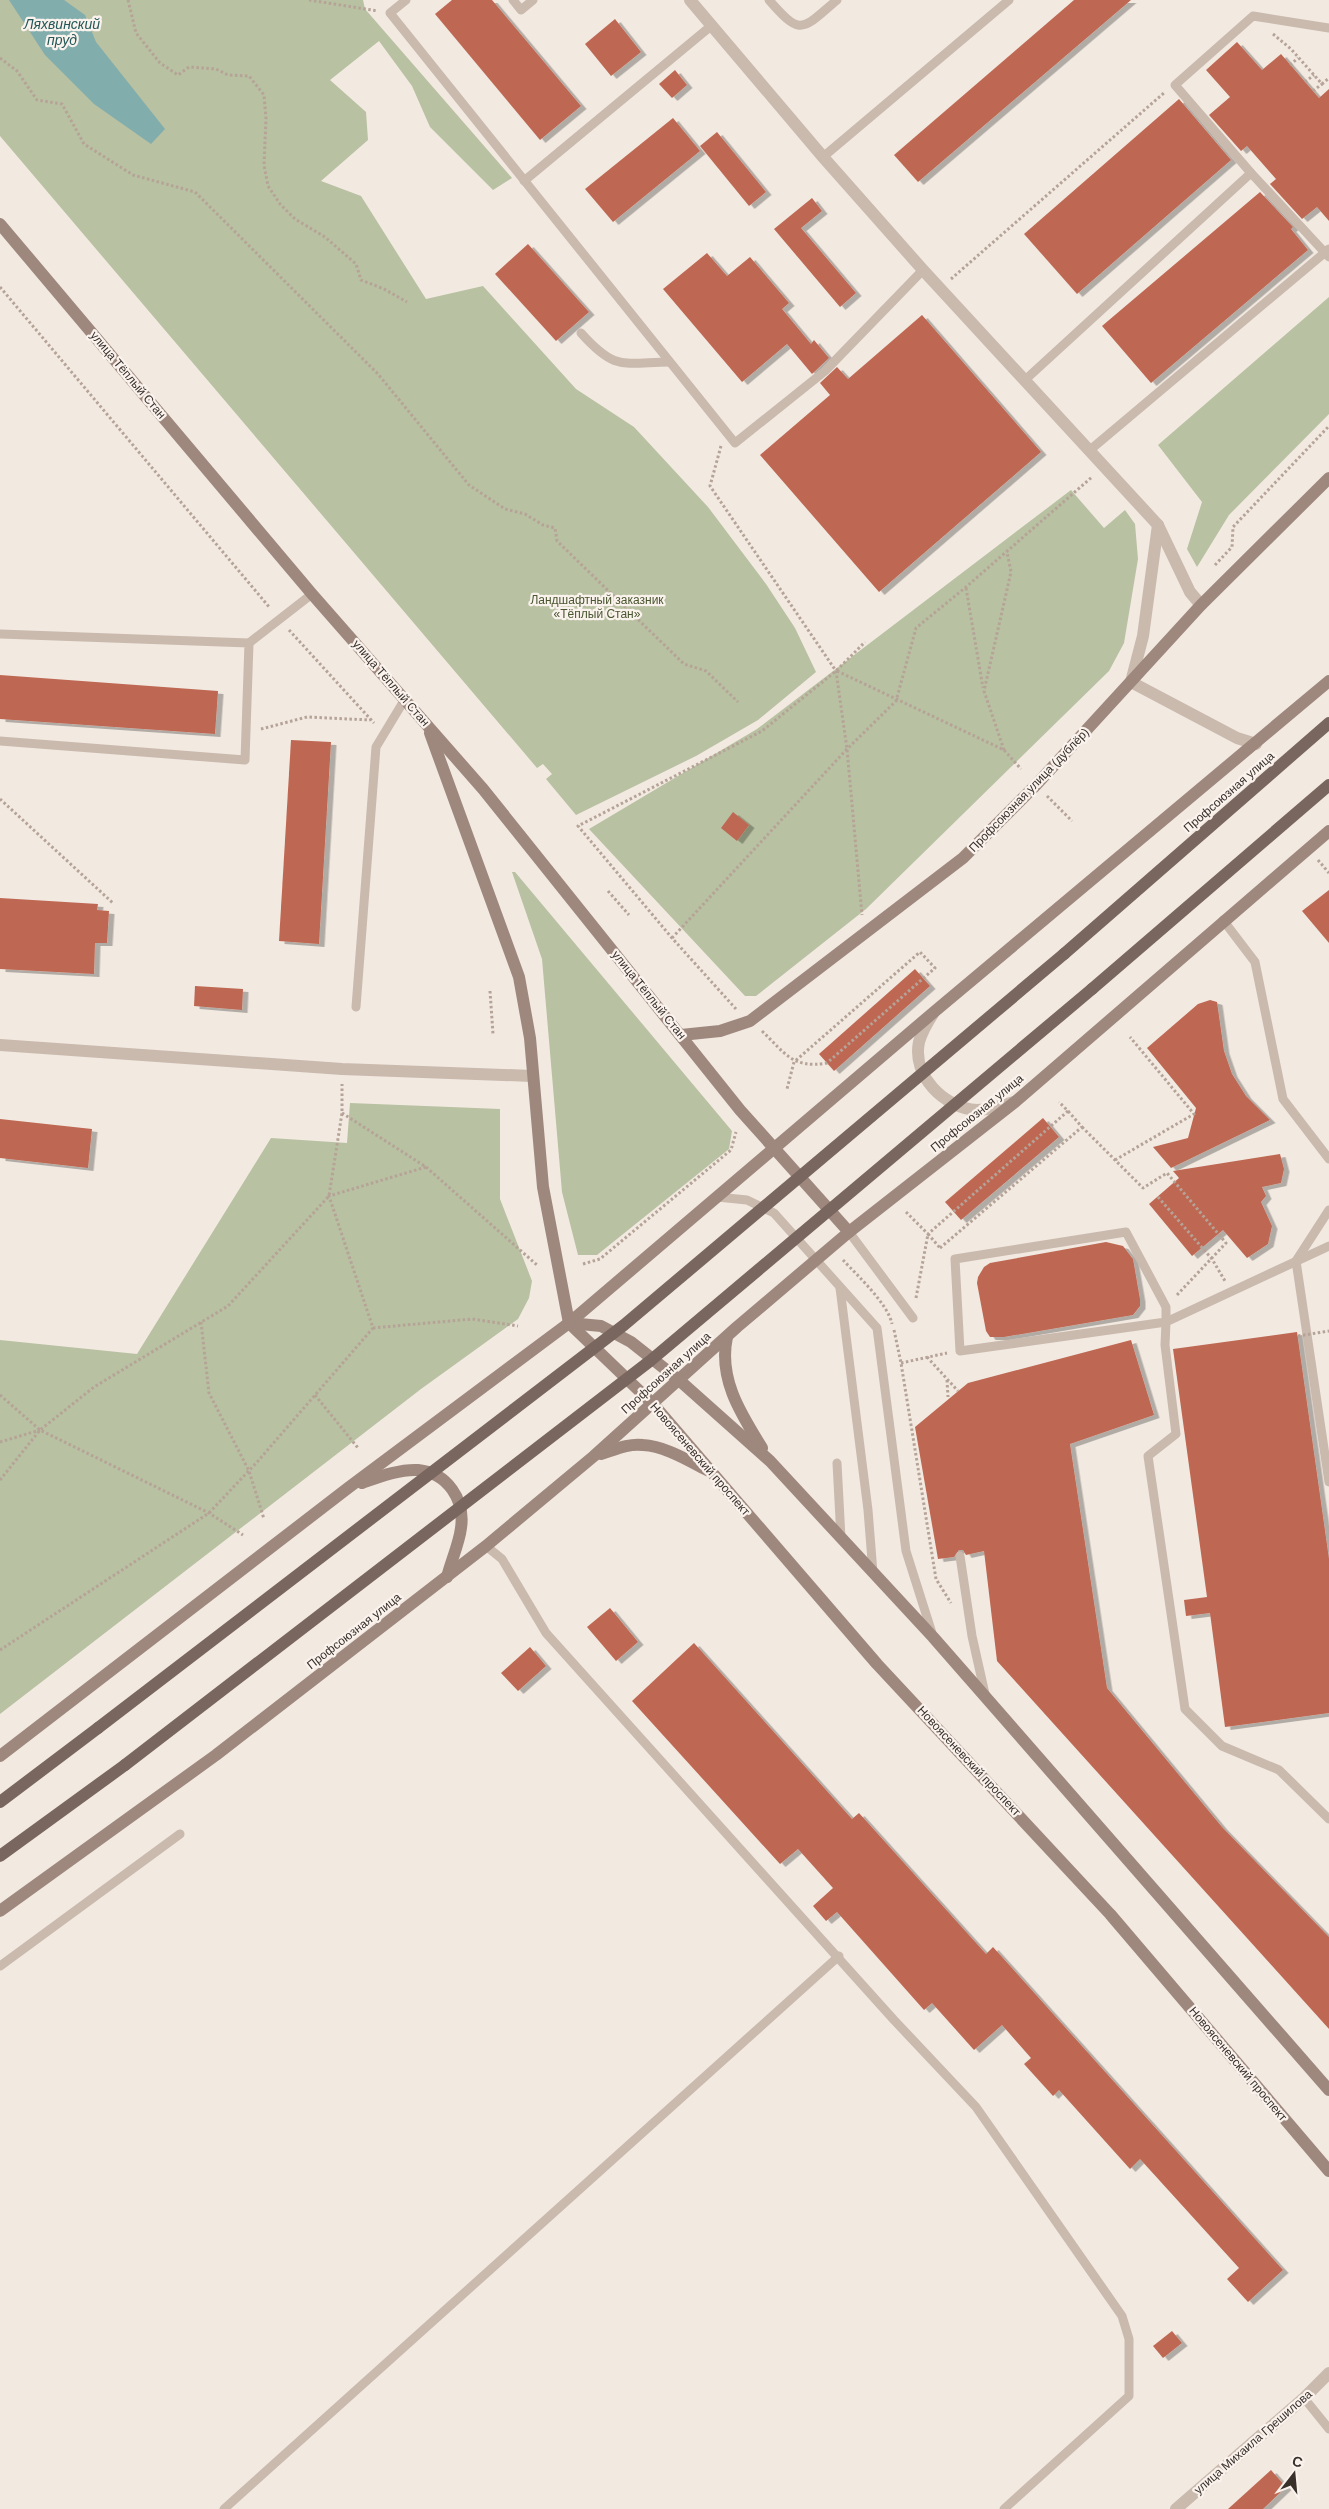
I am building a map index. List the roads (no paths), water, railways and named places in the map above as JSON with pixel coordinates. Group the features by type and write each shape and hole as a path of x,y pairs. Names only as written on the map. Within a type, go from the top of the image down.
{"main road":[{"name":"улица Тёплый Стан","path":"0,224 312,594 484,789 740,1110 849,1232"},
{"name":"Профсоюзная улица (дублёр)","path":"681,1035 720,1032 750,1021 955,864 1036,785 1201,605 1329,478"},
{"name":"Профсоюзная улица","path":"0,1756 348,1488 569,1323 934,1012 1256,744 1329,680"},
{"name":"Профсоюзная улица","path":"0,1802 624,1325 1064,954 1329,723"},
{"path":"428,726 519,977 530,1038 543,1188 569,1323 600,1326 631,1342 679,1380 770,1461 933,1637 1329,2090"},
{"name":"Профсоюзная улица","path":"0,1856 125,1765 650,1361 1092,989 1329,785"},
{"name":"Профсоюзная улица","path":"0,1911 216,1755 486,1546 594,1456 816,1260 1015,1102 1329,830"},
{"name":"Новоясеневский проспект","path":"569,1323 652,1404 877,1664 1110,1914 1328,2170"},
{"path":"727,1337 724,1356 732,1395 770,1461"},
{"path":"594,1456 628,1445 642,1444 672,1453 713,1473"},
{"path":"348,1488 388,1474 419,1470 442,1478 459,1499 461,1528 447,1576"}],"street":[{"path":"690,0 823,157 923,270 1158,525 1190,592 1201,605"},
{"path":"1158,525 1143,636 1131,682 1237,738 1256,744"},
{"path":"934,1012 924,1028 919,1043 919,1063 927,1081 942,1096 960,1107 977,1110 1015,1102"},
{"path":"0,1045 342,1069 532,1076"},
{"name":"улица Михаила Грешилова","path":"1176,2509 1304,2398 1329,2373"}],"lane":[{"path":"406,0 390,13 735,443 825,371 923,270"},
{"path":"513,0 521,10 533,0"},
{"path":"769,0 787,20 800,26 806,26 837,0"},
{"path":"823,157 1009,0"},
{"path":"1090,450 1328,253 1251,173 1174,85 1254,16 1329,28"},
{"path":"524,181 712,26"},
{"path":"1025,380 1251,173"},
{"path":"581,333 598,352 617,362 670,362"},
{"path":"0,634 248,643 312,594"},
{"path":"0,741 245,760 248,643"},
{"path":"356,1006 376,747 405,699"},
{"path":"1223,920 1255,962 1284,1099 1329,1159"},
{"path":"717,1197 747,1200 774,1213 877,1328 906,1551 933,1637"},
{"path":"1329,1210 1296,1261 1329,1482"},
{"path":"849,1232 912,1318"},
{"path":"1329,1246 1166,1322 960,1351 955,1259 1126,1232 1166,1307 1166,1322 1165,1345 1176,1434 1148,1456 1185,1709 1222,1746 1279,1770 1329,1819"},
{"path":"840,1288 868,1510 873,1573"},
{"path":"837,1463 841,1538"},
{"path":"486,1546 502,1559 546,1633 976,2107 1122,2316 1129,2339 1129,2396 1004,2509"},
{"path":"960,1556 972,1636 986,1697"},
{"path":"0,1966 180,1834"},
{"path":"224,2509 839,1956"},
{"path":"1304,2398 1329,2429"}],"water":[{"name":"Ляхвинский пруд","path":"9,0 64,0 85,15 96,42 165,129 151,144 94,104 45,55"}],"park label":[{"name":"Ландшафтный заказник «Тёплый Стан»","path":"597,607"}]}
